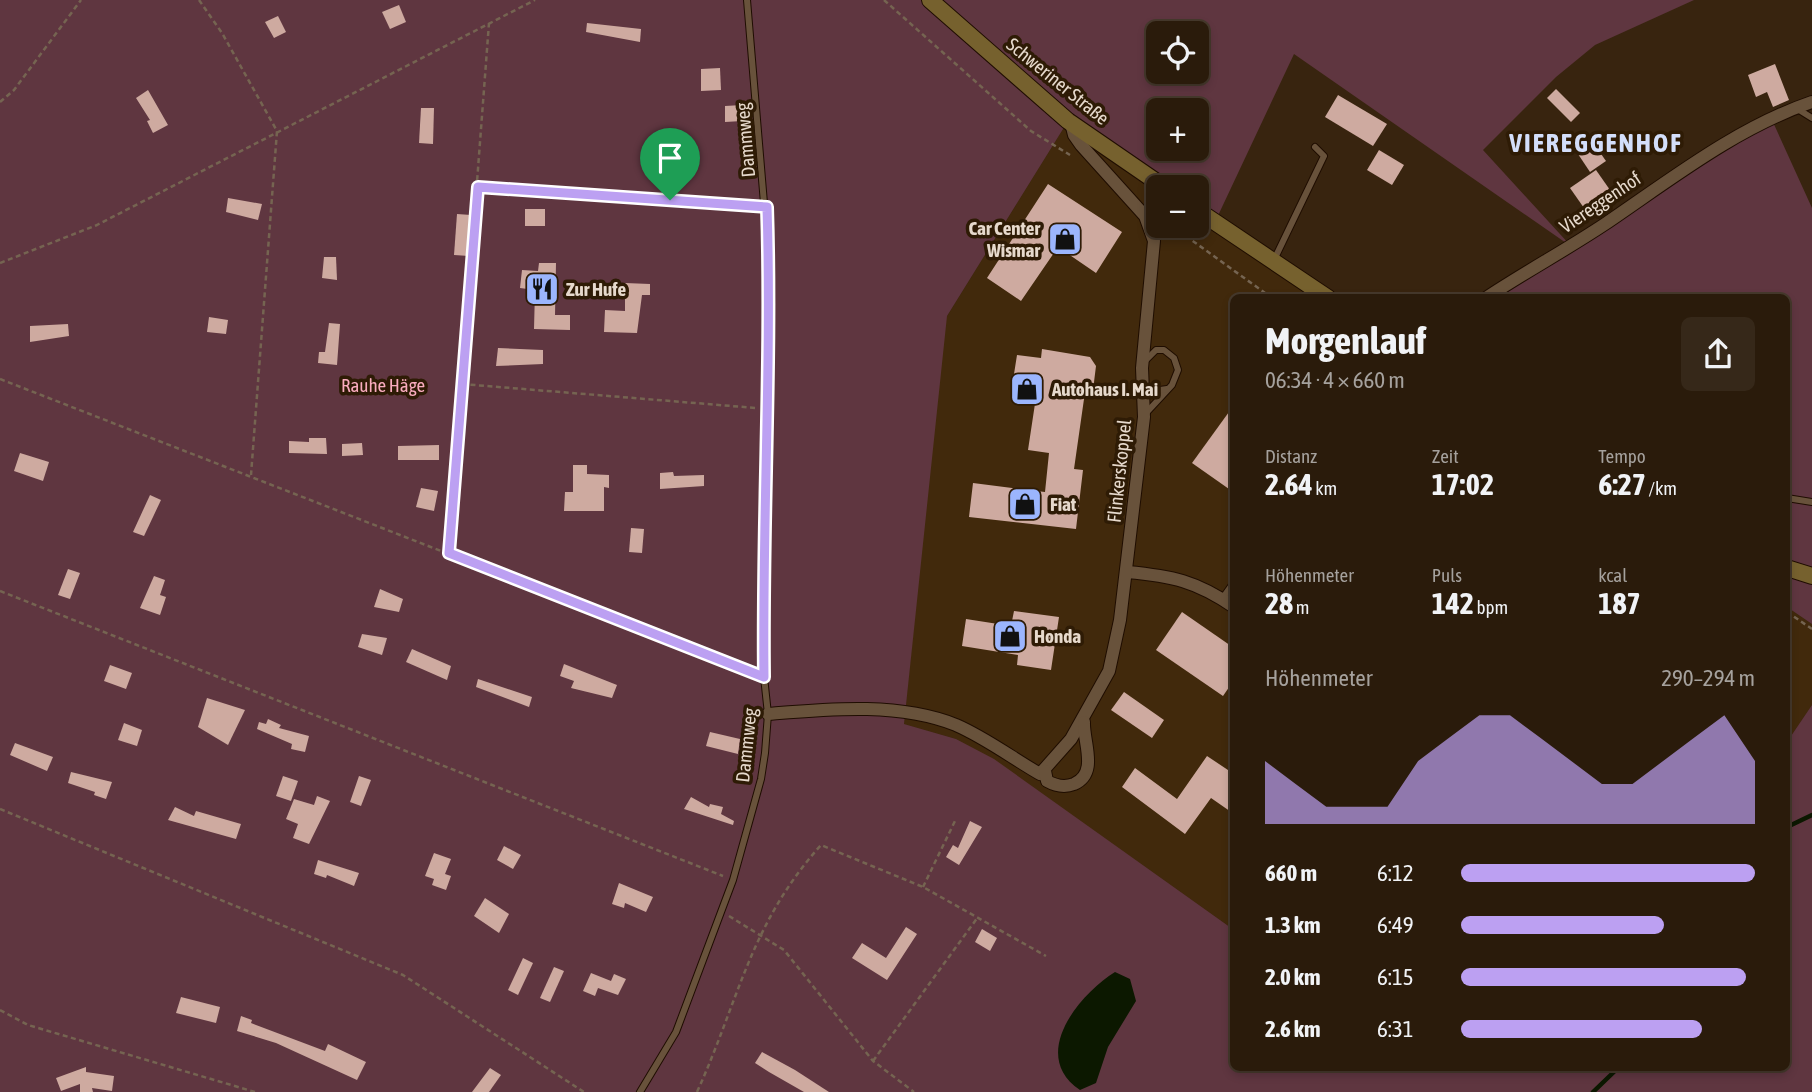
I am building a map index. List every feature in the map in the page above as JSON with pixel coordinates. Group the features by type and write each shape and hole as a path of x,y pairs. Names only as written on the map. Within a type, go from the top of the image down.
{"main road":[{"name":"Schweriner Straße","path":"930,0 1071,123 1147,175"},
{"path":"1209,218 1322,294"},
{"path":"1790,569 1812,576"}],"street":[{"name":"Viereggenhof","path":"1492,294 1603,225 1678,172 1812,102"},
{"name":"Flinkerskoppel","path":"1045,771 1084,719 1109,671 1127,572 1144,417 1142,375 1154,241 1145,216 1081,145 1074,135 1071,123"},
{"path":"1127,572 1171,576 1191,582 1230,604"},
{"path":"768,714 839,709 919,715 957,726 1040,774 1045,771 1047,781 1058,786 1082,779 1089,764 1083,739 1084,719"}],"lane":[{"name":"Dammweg","path":"640,1092 676,1032 733,880 761,779 768,714 764,677 762,541 769,291 767,207 747,0"},
{"path":"1796,108 1812,118"},
{"path":"1273,261 1324,156 1315,147"},
{"path":"1144,417 1172,385 1178,366 1168,351 1156,350 1142,375 1153,391 1160,392 1172,385"},
{"path":"1790,498 1812,502"},
{"path":"1222,599 1230,588"}],"path":[{"path":"0,102 14,90 81,0"},
{"path":"199,0 222,33 277,131 251,475"},
{"path":"0,263 97,225 536,0"},
{"path":"884,0 1031,131 1076,159"},
{"path":"449,553 489,23"},
{"path":"478,187 767,207"},
{"path":"1189,238 1266,294"},
{"path":"0,379 764,677"},
{"path":"462,384 766,408"},
{"path":"0,591 733,880"},
{"path":"1790,614 1812,629"},
{"path":"0,809 403,975 584,1092"},
{"path":"923,887 955,821"},
{"path":"706,1092 698,1090 760,933 794,875 821,845 923,887 1046,956"},
{"path":"720,911 784,950 873,1061 914,1092"},
{"path":"873,1061 978,917"},
{"path":"0,1010 28,1025 255,1092"}],"shaded area":[{"path":"1068,121 1146,178 1146,238 1209,238 1209,218 1325,294 1230,294 1230,927 994,760 956,739 904,724 944,321"},
{"path":"1790,609 1812,624 1812,705 1790,738"},
{"path":"1115,972 1130,979 1136,1001 1108,1047 1096,1083 1080,1090 1065,1076 1059,1060 1059,1044 1064,1027 1087,995"}],"green space":[{"name":"Rauhe Häge","path":"0,0 1694,0 1595,45 1556,77 1483,150 1570,245 1772,120 1812,208 1812,624 1790,609 1790,294 1491,294 1569,245 1294,54 1215,222 1209,218 1209,175 1147,175 1068,121 947,316 904,724 956,739 994,759 1230,927 1230,1071 1790,1071 1790,738 1812,705 1812,1092 0,1092"}],"building":[{"path":"399,5 406,22 390,29 382,12"},
{"path":"278,16 286,32 274,38 265,22"},
{"path":"587,23 641,29 640,42 586,32"},
{"path":"1775,64 1789,100 1773,107 1767,92 1756,97 1748,75"},
{"path":"720,68 721,90 701,91 701,69"},
{"path":"1556,89 1580,113 1571,122 1547,98"},
{"path":"148,90 168,125 153,133 147,121 150,120 136,98"},
{"path":"1338,95 1387,124 1373,146 1325,117"},
{"path":"742,105 742,121 725,122 725,106"},
{"path":"421,108 434,108 433,144 419,143"},
{"path":"1587,134 1606,161 1590,172 1574,148 1574,144"},
{"path":"1379,150 1404,165 1392,185 1367,170"},
{"path":"1596,170 1610,190 1584,208 1570,188"},
{"name":"Car Center Wismar","path":"1048,184 1122,232 1096,273 1058,247 1021,301 987,278"},
{"path":"228,198 262,204 258,220 226,212"},
{"path":"525,209 545,209 545,226 525,226"},
{"path":"457,214 471,215 469,256 454,255"},
{"path":"324,257 336,257 337,280 322,278"},
{"path":"539,263 556,263 555,315 570,315 570,330 534,329 535,290 520,288 522,270 538,271"},
{"path":"625,283 650,284 650,295 642,295 637,333 604,332 605,310 625,311"},
{"path":"209,317 228,320 226,334 207,332"},
{"path":"329,323 340,324 337,365 318,363 319,352 325,352"},
{"path":"68,324 69,336 30,342 30,326"},
{"path":"498,348 543,350 543,364 496,366"},
{"path":"1042,349 1090,357 1096,366 1093,390 1084,399 1074,469 1083,470 1076,529 969,517 973,483 1045,492 1049,453 1028,450 1036,397 1011,393 1017,355 1041,358"},
{"path":"1230,411 1229,489 1192,463"},
{"path":"309,438 326,438 327,454 289,453 289,441 309,442"},
{"path":"362,443 363,455 342,456 342,444"},
{"path":"439,445 439,460 398,460 398,446"},
{"path":"20,453 49,462 43,481 14,471"},
{"path":"573,465 587,465 587,474 609,475 609,488 604,487 604,511 564,511 565,492 573,492"},
{"path":"673,472 674,476 704,475 704,486 660,489 660,473"},
{"path":"421,488 438,491 434,511 416,507"},
{"path":"150,495 161,500 144,536 133,532"},
{"path":"631,528 644,529 642,553 629,552"},
{"path":"68,569 80,573 70,599 58,595"},
{"path":"154,576 165,580 160,595 166,597 160,615 140,608"},
{"path":"380,589 403,599 399,612 374,607"},
{"name":"Honda","path":"1014,611 1059,617 1051,670 1017,665 1018,655 962,646 966,619 1011,626"},
{"path":"1182,612 1230,645 1230,686 1223,696 1156,650"},
{"path":"362,634 387,638 382,655 358,647"},
{"path":"412,649 451,666 447,680 406,662"},
{"path":"564,664 617,685 612,698 571,688 574,681 560,676"},
{"path":"110,665 132,673 126,689 104,681"},
{"path":"478,679 532,697 529,707 476,687"},
{"path":"1124,692 1164,720 1152,738 1111,710"},
{"path":"207,698 245,710 228,745 198,727"},
{"path":"268,719 281,725 279,728 309,736 305,752 291,749 292,744 257,729 259,722 266,724"},
{"path":"124,723 142,730 137,746 118,740"},
{"path":"710,732 740,739 738,754 706,746"},
{"path":"15,743 53,757 47,771 10,755"},
{"path":"1207,756 1230,771 1230,811 1211,798 1185,834 1122,787 1135,768 1177,799"},
{"path":"71,772 112,782 106,799 94,795 95,792 68,783"},
{"path":"283,776 298,781 291,801 276,796"},
{"path":"359,776 371,780 361,806 350,802"},
{"path":"317,796 330,801 309,844 293,838 298,824 286,819 294,799 314,805"},
{"path":"691,797 709,807 710,804 723,807 721,814 734,821 733,825 684,809"},
{"path":"175,807 194,816 196,811 241,824 236,839 168,820"},
{"path":"970,821 982,827 959,865 946,857 953,845 958,848"},
{"path":"504,846 521,855 513,869 497,860"},
{"path":"434,853 451,859 445,874 451,876 446,890 432,885 434,879 425,876"},
{"path":"318,860 359,873 354,886 327,875 326,878 314,874"},
{"path":"619,883 653,897 646,912 625,903 624,908 612,904"},
{"path":"485,898 509,914 499,933 474,916"},
{"path":"906,927 917,934 887,980 852,958 862,943 886,958"},
{"path":"982,929 997,938 990,951 975,942"},
{"path":"523,958 533,963 518,995 508,990"},
{"path":"554,967 564,971 550,1002 540,998"},
{"path":"591,973 611,981 614,974 626,979 618,995 598,988 595,996 583,991"},
{"path":"181,997 220,1007 216,1023 176,1013"},
{"path":"241,1016 252,1020 251,1023 325,1051 328,1044 366,1062 357,1080 276,1043 237,1031"},
{"path":"762,1052 829,1092 804,1092 769,1072 755,1063"},
{"path":"86,1067 86,1072 114,1076 112,1091 92,1088 93,1092 80,1092 80,1084 61,1091 56,1078"},
{"path":"490,1068 501,1075 489,1092 472,1092"}],"waterway":[{"path":"1790,826 1812,815"},
{"path":"1593,1092 1615,1071"}],"place":[{"name":"Car Center Wismar","path":"1065,239"},
{"name":"Zur Hufe","path":"542,289"},
{"name":"Autohaus I. Mai","path":"1027,389"},
{"name":"Fiat","path":"1025,504"},
{"name":"Honda","path":"1010,636"}],"district":[{"name":"VIEREGGENHOF","path":"1596,143"}],"route":[{"path":"478,187 670,200 767,207 769,291 762,541 764,677 449,553 478,187"}]}
